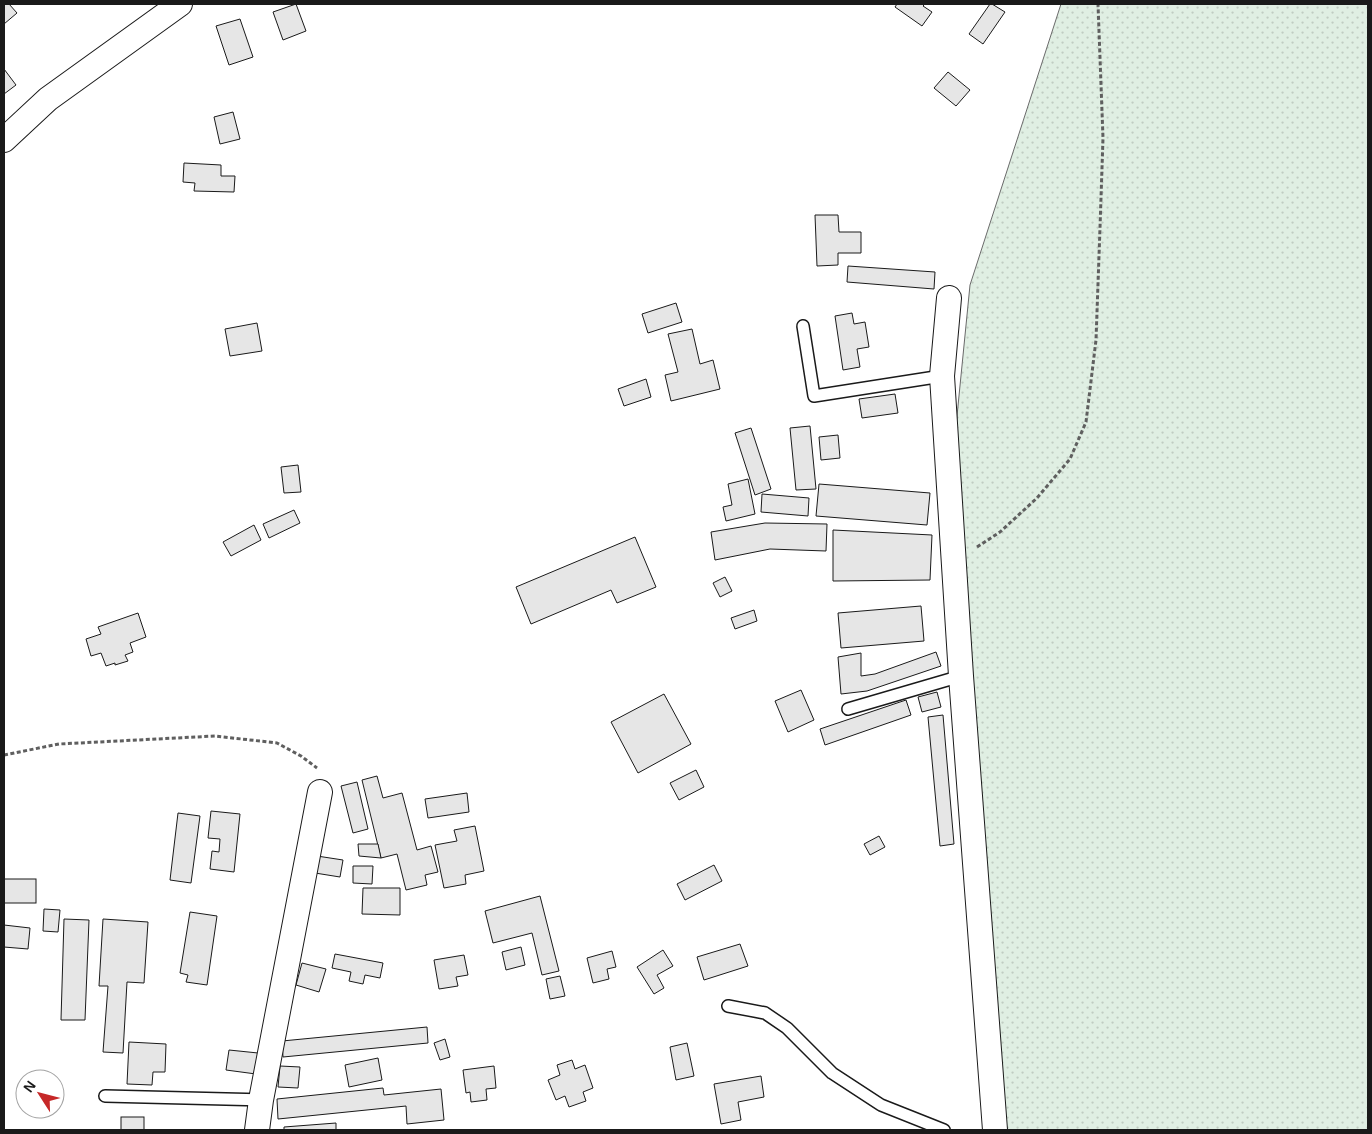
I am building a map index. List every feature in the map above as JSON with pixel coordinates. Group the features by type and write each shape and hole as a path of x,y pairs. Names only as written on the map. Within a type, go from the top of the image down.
{"street":[{"path":"4,140 48,99 180,4"},
{"path":"950,298 942,376 961,676 995,1130"},
{"path":"257,1130 261,1100 320,792"}],"lane":[{"path":"804,326 814,396 942,376"},
{"path":"848,709 961,676"},
{"path":"728,1006 765,1013 787,1028 832,1073 881,1105 944,1130"},
{"path":"105,1096 261,1100"}],"path":[{"path":"954,563 1000,532 1036,498 1070,459 1086,422 1096,340 1101,210 1103,138 1098,4"},
{"path":"4,755 59,744 216,736 277,743 301,756 317,768 320,792"}],"green space":[{"path":"1061,4 1368,4 1368,1130 998,1130 956,426 970,285"}],"building":[{"path":"4,4 9,4 17,13 4,24"},
{"path":"296,4 306,31 283,40 273,12"},
{"path":"897,4 925,4 923,6 932,12 922,26 895,7"},
{"path":"990,4 1005,12 983,44 969,34"},
{"path":"240,19 253,57 229,65 216,26"},
{"path":"4,69 16,85 4,94"},
{"path":"948,72 970,90 956,106 934,88"},
{"path":"233,112 240,139 220,144 214,117"},
{"path":"184,163 221,165 221,176 235,176 234,192 194,191 195,183 183,182"},
{"path":"815,215 838,215 839,232 861,232 861,253 838,253 838,265 817,266"},
{"path":"848,266 935,272 934,289 847,282"},
{"path":"676,303 682,322 648,333 642,314"},
{"path":"852,313 854,324 865,322 869,347 857,349 860,367 843,370 835,316"},
{"path":"257,323 262,351 230,356 225,329"},
{"path":"692,329 700,364 713,360 720,389 671,401 665,375 678,372 668,334"},
{"path":"646,379 651,397 624,406 618,389"},
{"path":"895,394 898,413 862,418 859,399"},
{"path":"810,426 816,489 796,490 790,428"},
{"path":"751,428 771,489 755,495 735,433"},
{"path":"838,435 840,458 821,460 819,437"},
{"path":"298,465 301,492 284,493 281,467"},
{"path":"748,479 755,514 726,521 723,507 732,505 728,484"},
{"path":"819,484 930,493 927,525 816,516"},
{"path":"762,494 809,498 808,516 761,512"},
{"path":"294,510 300,523 269,538 263,524"},
{"path":"765,523 827,524 826,551 770,549 715,560 711,532"},
{"path":"254,525 261,540 231,556 223,542"},
{"path":"833,530 932,535 930,580 833,581"},
{"path":"635,537 656,587 617,603 611,590 531,624 516,587"},
{"path":"725,577 732,591 720,597 713,583"},
{"path":"921,606 924,641 841,648 838,613"},
{"path":"754,610 757,621 735,629 731,618"},
{"path":"138,613 146,637 130,643 133,652 125,655 128,661 106,666 101,653 91,656 86,639 101,634 98,627"},
{"path":"936,652 941,666 867,691 841,694 838,657 861,653 861,676 875,674"},
{"path":"801,690 814,720 788,732 775,701"},
{"path":"937,692 941,707 922,712 918,697"},
{"path":"664,694 691,744 638,773 611,722"},
{"path":"906,700 911,715 825,745 820,729"},
{"path":"943,715 954,844 940,846 928,717"},
{"path":"696,770 704,787 679,800 670,783"},
{"path":"377,776 383,798 402,793 417,850 431,846 438,872 425,875 427,885 406,890 397,854 381,858 362,780"},
{"path":"357,782 368,829 353,833 341,786"},
{"path":"467,793 469,812 428,818 425,799"},
{"path":"211,811 240,814 234,872 210,869 212,851 219,852 220,839 208,838"},
{"path":"178,813 200,816 191,883 170,880"},
{"path":"475,826 484,871 465,875 466,884 444,888 435,845 457,841 454,830"},
{"path":"879,836 885,847 870,855 864,844"},
{"path":"358,844 378,844 381,858 359,856"},
{"path":"317,856 343,860 340,877 315,873"},
{"path":"714,865 722,881 685,900 677,884"},
{"path":"353,866 373,866 372,884 353,883"},
{"path":"4,879 36,879 36,903 4,903"},
{"path":"363,888 400,888 400,915 362,914"},
{"path":"540,896 559,971 542,975 532,933 493,943 485,911"},
{"path":"44,909 60,910 58,932 43,931"},
{"path":"190,912 217,916 207,985 186,982 188,975 180,973"},
{"path":"64,919 89,920 85,1020 61,1020"},
{"path":"103,919 148,922 144,983 127,982 123,1053 103,1052 108,986 99,986"},
{"path":"4,925 30,928 28,949 4,947"},
{"path":"740,944 748,966 704,980 697,957"},
{"path":"521,947 525,965 506,970 502,952"},
{"path":"663,950 673,966 657,975 664,988 654,994 637,967"},
{"path":"612,951 616,967 607,969 609,979 593,983 587,958"},
{"path":"335,954 383,963 380,978 365,975 363,984 349,981 351,972 332,968"},
{"path":"464,955 468,975 456,977 458,986 439,989 434,960"},
{"path":"302,963 326,969 319,992 296,985"},
{"path":"560,976 565,996 550,999 546,979"},
{"path":"427,1027 428,1043 283,1057 282,1041"},
{"path":"445,1039 450,1057 440,1060 434,1043"},
{"path":"129,1042 166,1044 165,1072 153,1072 152,1085 127,1084"},
{"path":"687,1043 694,1076 676,1080 670,1047"},
{"path":"229,1050 258,1053 256,1074 226,1070"},
{"path":"378,1058 382,1080 349,1087 345,1065"},
{"path":"572,1060 575,1069 585,1065 593,1088 583,1092 586,1101 569,1107 565,1096 556,1100 548,1080 560,1075 557,1065"},
{"path":"280,1066 300,1067 298,1088 278,1087"},
{"path":"494,1066 496,1088 486,1089 487,1100 471,1102 470,1092 466,1093 463,1070"},
{"path":"761,1076 764,1097 738,1102 741,1120 721,1124 714,1084"},
{"path":"383,1088 384,1095 441,1089 444,1120 407,1124 406,1106 278,1119 277,1099"},
{"path":"121,1117 144,1117 144,1130 121,1130"},
{"path":"336,1123 336,1130 284,1130 284,1127"}]}
